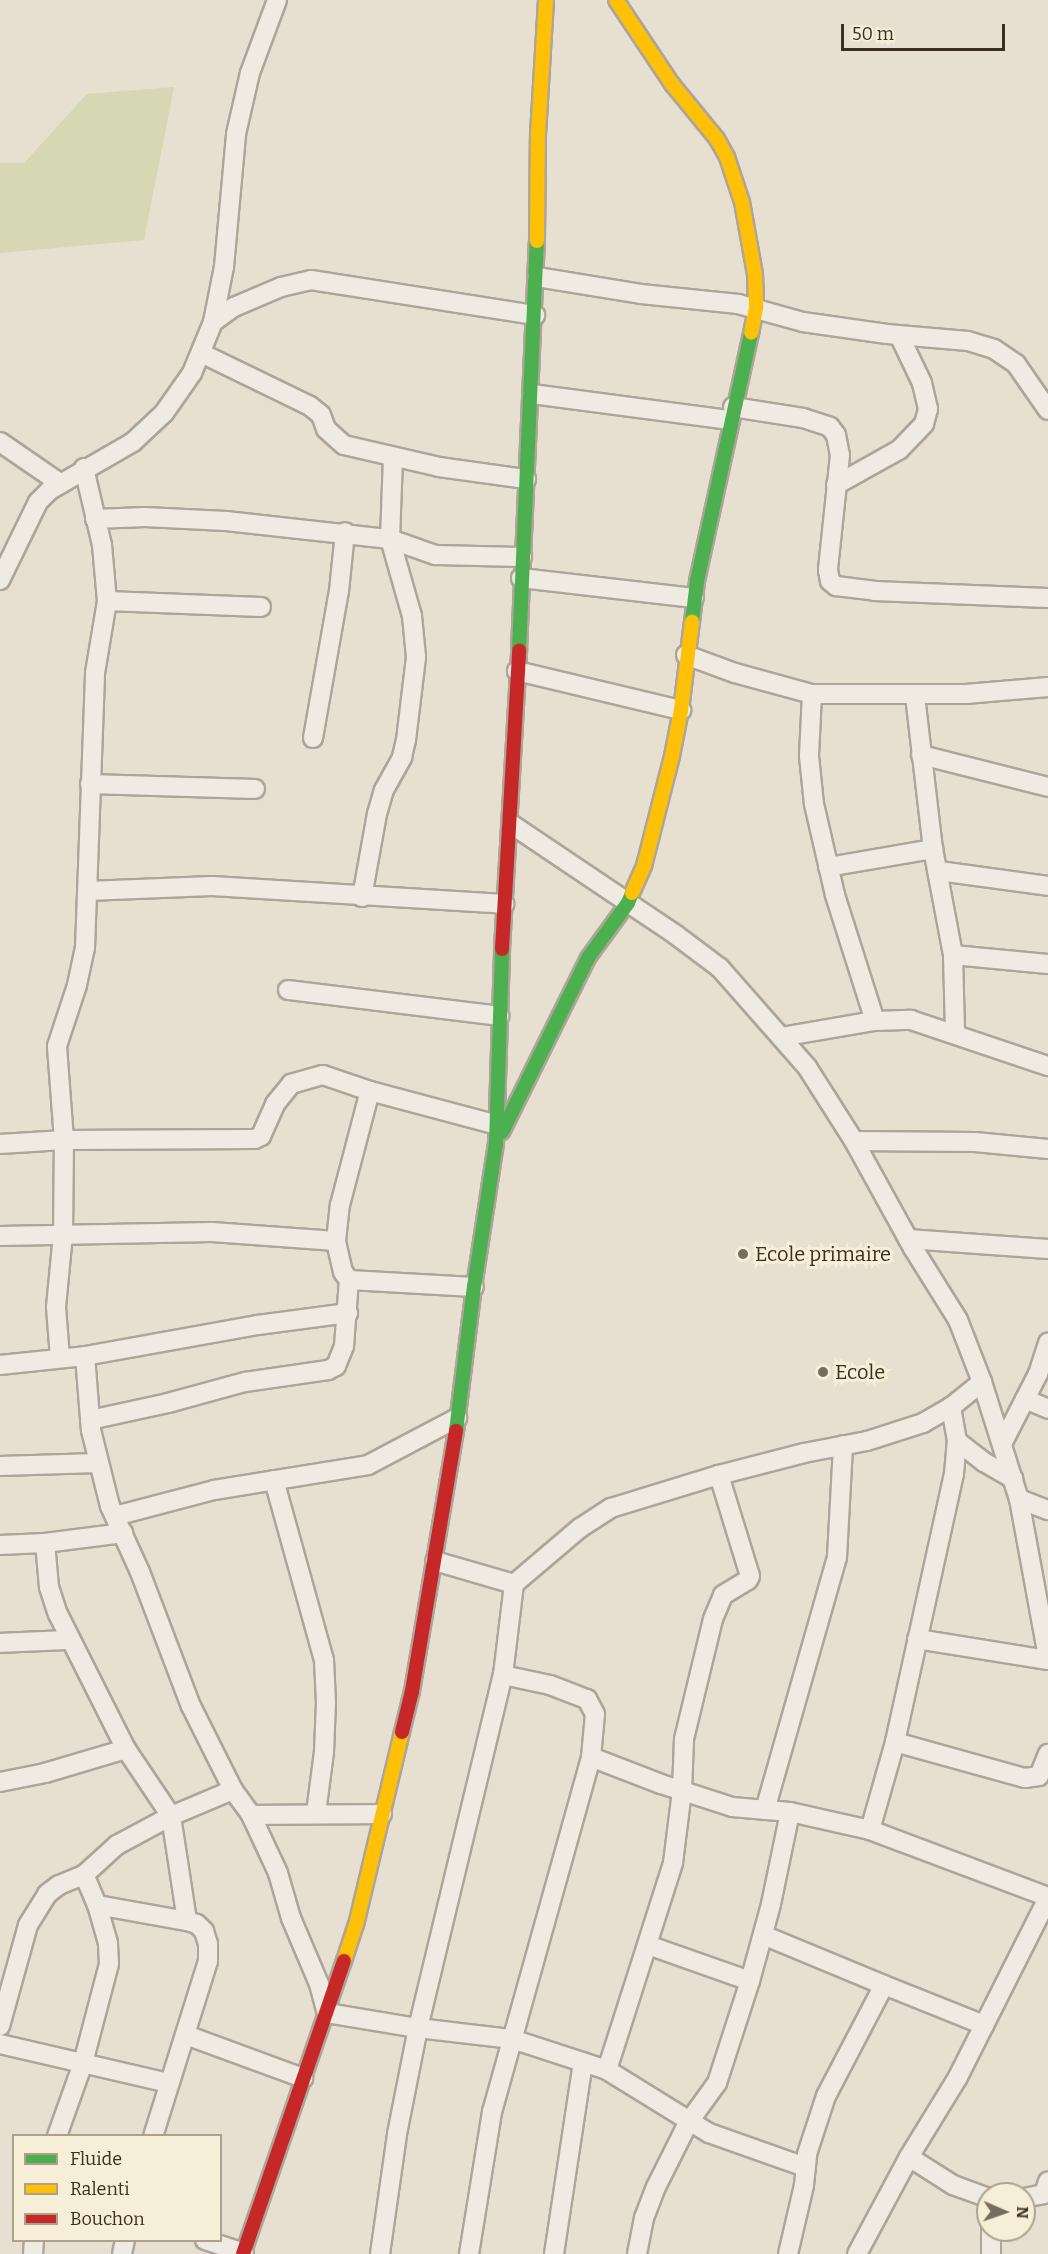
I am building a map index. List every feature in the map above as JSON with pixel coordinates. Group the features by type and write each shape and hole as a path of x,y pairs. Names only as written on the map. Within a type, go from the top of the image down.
{"street":[{"path":"0,580 38,502 50,490 84,468 133,442 164,413 192,373 213,322 224,267 236,134 250,73 277,0"},
{"path":"209,2242 243,2254 356,1925 412,1691 452,1466 474,1287 498,1125 499,1016 504,904 511,824 522,557 532,394 537,277 538,135 546,0"},
{"path":"496,1144 588,958 628,903 644,866 660,810 681,710 694,598 731,414 756,308 755,274 750,238 742,202 727,157 717,139 672,84 616,0"},
{"path":"537,277 641,294 756,308 803,322 900,335 968,340 994,349 1016,364 1048,410"},
{"path":"213,322 234,307 281,287 311,280 535,315"},
{"path":"836,485 899,450 924,424 928,409 922,383 900,335"},
{"path":"201,353 310,406 321,415 326,429 344,445 393,458 526,479"},
{"path":"532,394 731,414 802,418 830,427 836,435 840,455 828,570 830,581 836,586 874,591 1048,598"},
{"path":"0,442 61,484"},
{"path":"362,897 377,814 384,790 404,748 416,657 412,616 390,539 393,458"},
{"path":"60,1358 56,1307 63,1234 64,1140 57,1046 82,968 95,673 107,601 103,552 84,468"},
{"path":"95,519 145,517 226,520 390,539 435,555 522,557"},
{"path":"313,738 339,591 345,532"},
{"path":"521,578 694,598"},
{"path":"107,601 261,607"},
{"path":"686,655 735,673 812,694 915,696 1048,687"},
{"path":"517,671 681,710"},
{"path":"812,694 809,735 811,788 828,867 875,1021"},
{"path":"915,696 933,849 939,871 953,955 956,1033"},
{"path":"921,755 1048,787"},
{"path":"90,784 255,789"},
{"path":"511,824 720,968 799,1056 854,1141 908,1239 958,1320 982,1382 1013,1479 1048,1659 917,1639"},
{"path":"828,867 933,849"},
{"path":"939,871 1048,886"},
{"path":"87,891 212,886 504,904"},
{"path":"953,955 1048,964"},
{"path":"288,990 499,1016"},
{"path":"781,1037 875,1021 911,1020 956,1033 1048,1066"},
{"path":"0,1144 64,1140 255,1139 261,1136 275,1104 291,1084 322,1075 370,1091 498,1125"},
{"path":"90,1420 168,1403 245,1382 328,1370 336,1366 341,1357 348,1313 349,1280 343,1272 336,1241 340,1205 370,1091"},
{"path":"854,1141 975,1142 1048,1149"},
{"path":"0,1236 212,1232 336,1241"},
{"path":"908,1239 1048,1249"},
{"path":"349,1280 474,1287"},
{"path":"0,1365 85,1356 258,1325 348,1313"},
{"path":"1002,1444 1038,1374 1048,1343"},
{"path":"85,1356 90,1420 98,1463 119,1525 191,1706 233,1790 251,1815 278,1873 291,1918 319,1984 327,2013"},
{"path":"380,2254 397,2134 418,2028 503,1675 514,1584 580,1528 611,1508 719,1476 924,1423 951,1407 982,1382"},
{"path":"1025,1399 1048,1409"},
{"path":"870,1830 895,1742 954,1474 957,1441 951,1407"},
{"path":"0,1545 45,1543 119,1525 214,1491 368,1465 457,1418"},
{"path":"957,1441 984,1462 1013,1479"},
{"path":"765,1810 837,1557 843,1445"},
{"path":"0,1466 98,1463"},
{"path":"607,2070 674,1863 682,1791 684,1739 713,1619 723,1595 750,1576 719,1476"},
{"path":"274,1480 291,1534 324,1660 324,1752 316,1813"},
{"path":"1018,1499 1048,1510"},
{"path":"45,1543 49,1587 69,1640 126,1749 171,1816 187,1921"},
{"path":"435,1561 514,1584"},
{"path":"0,1643 69,1640"},
{"path":"469,2254 492,2112 591,1757 595,1714 587,1700 550,1685 503,1675"},
{"path":"895,1742 1025,1778 1034,1778 1042,1773 1048,1754"},
{"path":"0,1782 78,1764 126,1749"},
{"path":"591,1757 732,1807 790,1812 870,1830 1048,1898 958,2077 909,2157 857,2254"},
{"path":"0,2026 28,1925 47,1894 59,1885 84,1875 117,1845 171,1816 233,1790"},
{"path":"637,2254 644,2218 656,2187 688,2123 717,2083 750,1981 790,1812"},
{"path":"251,1815 382,1814"},
{"path":"58,2134 83,2063 110,1964 108,1942 98,1905 84,1875"},
{"path":"98,1905 197,1924 204,1931 208,1944 205,1973 154,2134"},
{"path":"762,1935 984,2025"},
{"path":"648,1945 750,1981"},
{"path":"788,2254 804,2185 805,2168 826,2096 884,1984"},
{"path":"327,2013 418,2028 512,2039 583,2062 607,2070 688,2123 750,2150 805,2168"},
{"path":"186,2035 303,2078"},
{"path":"0,2044 170,2083"},
{"path":"554,2254 583,2062"},
{"path":"909,2157 953,2185 976,2194"},
{"path":"1036,2196 1044,2194 1048,2182"}],"green space":[{"path":"174,87 144,240 0,253 0,163 24,163 87,94"}],"traffic: fast":[{"path":"519,650 537,241"},
{"path":"692,622 697,581 751,333"},
{"path":"502,1132 588,958 628,903 632,893"},
{"path":"456,1431 474,1287 496,1144 502,949"}],"traffic: slow":[{"path":"537,241 538,135 546,0"},
{"path":"616,0 672,84 717,139 727,157 742,202 755,274 756,308 751,333"},
{"path":"632,893 644,866 672,756 681,710 692,622"},
{"path":"344,1961 356,1925 402,1732"}],"traffic: jam":[{"path":"502,949 519,650"},
{"path":"402,1732 412,1691 456,1431"},
{"path":"243,2254 344,1961"}],"place":[{"name":"Ecole primaire","path":"743,1254"},
{"name":"Ecole","path":"823,1372"}]}
